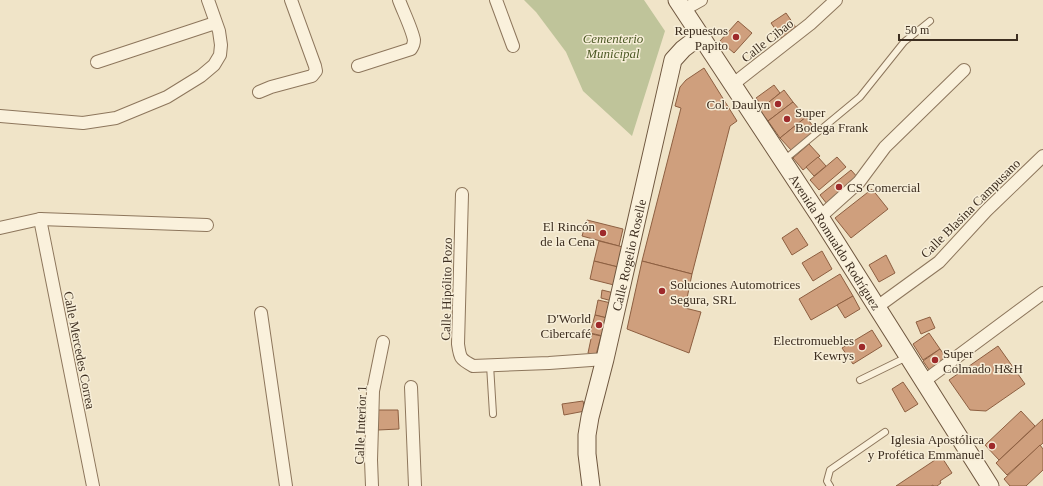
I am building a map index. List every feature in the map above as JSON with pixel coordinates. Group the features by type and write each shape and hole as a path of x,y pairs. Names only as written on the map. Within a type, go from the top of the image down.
{"main road":[{"name":"Avenida Romualdo Rodríguez","path":"680,5 732,85 784,160 990,486"},
{"name":"Calle Rogelio Roselle","path":"591,486 587,454 587,435 590,417 674,60 683,49 700,36"}],"street":[{"path":"0,116 83,123 116,118 167,97 201,76 214,65 220,55 221,45 219,31 208,0"},
{"path":"258,92 312,76 316,71 291,0"},
{"path":"358,66 411,49 414,41 400,0"},
{"path":"496,0 513,46"},
{"path":"680,5 701,0"},
{"name":"Calle Cibao","path":"732,85 810,24 836,0"},
{"path":"97,62 215,23"},
{"path":"820,216 859,182 885,147 964,70"},
{"name":"Calle Blasina Campusano","path":"877,307 939,262 986,211 1043,156"},
{"name":"Calle Hipólito Pozo","path":"462,194 458,344 459,356 473,366 549,363 605,358"},
{"path":"0,228 40,219 207,225"},
{"name":"Calle Mercedes Correa","path":"40,219 93,486"},
{"path":"923,382 1043,293"},
{"path":"261,313 286,486"},
{"name":"Calle Interior 1","path":"372,486 371,460 373,391 383,342"},
{"path":"411,387 415,486"}],"lane":[{"path":"784,160 860,97 904,42 930,21"},
{"path":"860,380 908,357"},
{"path":"490,365 493,414"},
{"path":"830,486 827,481 830,470 885,432"}],"green space":[{"name":"Cementerio Municipal","path":"524,0 644,0 665,31 632,136 583,91 566,52 536,12"}],"building":[{"path":"786,13 797,29 782,39 771,23"},
{"name":"Repuestos Papito","path":"738,21 752,33 734,53 720,41"},
{"path":"704,68 737,121 730,126 692,274 642,261 681,108 675,106 680,87 686,80"},
{"path":"774,85 780,93 763,107 756,98"},
{"name":"Col. Daulyn","path":"784,90 793,102 768,121 759,110"},
{"name":"Super Bodega Frank","path":"793,102 806,117 780,138 768,121"},
{"path":"806,117 816,130 792,151 780,138"},
{"path":"809,144 820,156 803,170 793,158"},
{"path":"818,157 826,166 814,176 806,167"},
{"path":"837,157 846,167 819,190 810,180"},
{"name":"CS Comercial","path":"851,170 859,179 827,204 820,195"},
{"path":"872,189 888,209 851,238 835,218"},
{"name":"El Rincón de la Cena","path":"587,220 623,229 619,246 582,236"},
{"path":"797,228 808,245 792,255 782,238"},
{"path":"599,241 623,247 618,267 594,261"},
{"path":"822,251 832,269 813,281 802,263"},
{"path":"886,255 895,273 879,282 869,265"},
{"path":"594,261 618,267 614,285 590,279"},
{"name":"Soluciones Automotrices Segura, SRL","path":"642,261 692,274 685,308 701,312 689,353 627,329"},
{"path":"840,274 853,296 811,320 799,299"},
{"path":"602,290 614,293 612,301 601,298"},
{"path":"853,296 860,309 845,318 837,305"},
{"path":"598,300 611,303 607,318 595,315"},
{"name":"D'World Cibercafé","path":"595,315 607,318 603,336 590,333"},
{"path":"930,317 935,328 921,334 916,322"},
{"name":"Electromuebles Kewrys","path":"872,330 882,346 853,364 842,348"},
{"path":"929,333 940,349 923,360 913,344"},
{"path":"592,334 601,336 596,355 588,353"},
{"path":"998,346 1025,384 986,411 970,410 949,380"},
{"name":"Super Colmado H&H","path":"940,349 947,359 930,371 923,361"},
{"path":"903,382 918,404 905,412 892,389"},
{"path":"583,401 585,411 564,415 562,404"},
{"path":"377,410 398,410 399,429 378,430"},
{"path":"1021,411 1035,426 999,460 985,445"},
{"path":"1043,419 1043,443 1007,475 996,463"},
{"path":"1040,445 1043,449 1043,470 1026,486 1010,486 1004,479"},
{"path":"941,456 952,473 940,481 941,483 937,486 896,486"}],"place":[{"name":"Repuestos Papito","path":"736,37"},
{"name":"Col. Daulyn","path":"778,104"},
{"name":"Super Bodega Frank","path":"787,119"},
{"name":"CS Comercial","path":"839,187"},
{"name":"El Rincón de la Cena","path":"603,233"},
{"name":"Soluciones Automotrices Segura, SRL","path":"662,291"},
{"name":"D'World Cibercafé","path":"599,325"},
{"name":"Electromuebles Kewrys","path":"862,347"},
{"name":"Super Colmado H&H","path":"935,360"},
{"name":"Iglesia Apostólica y Profética Emmanuel","path":"992,446"}]}
